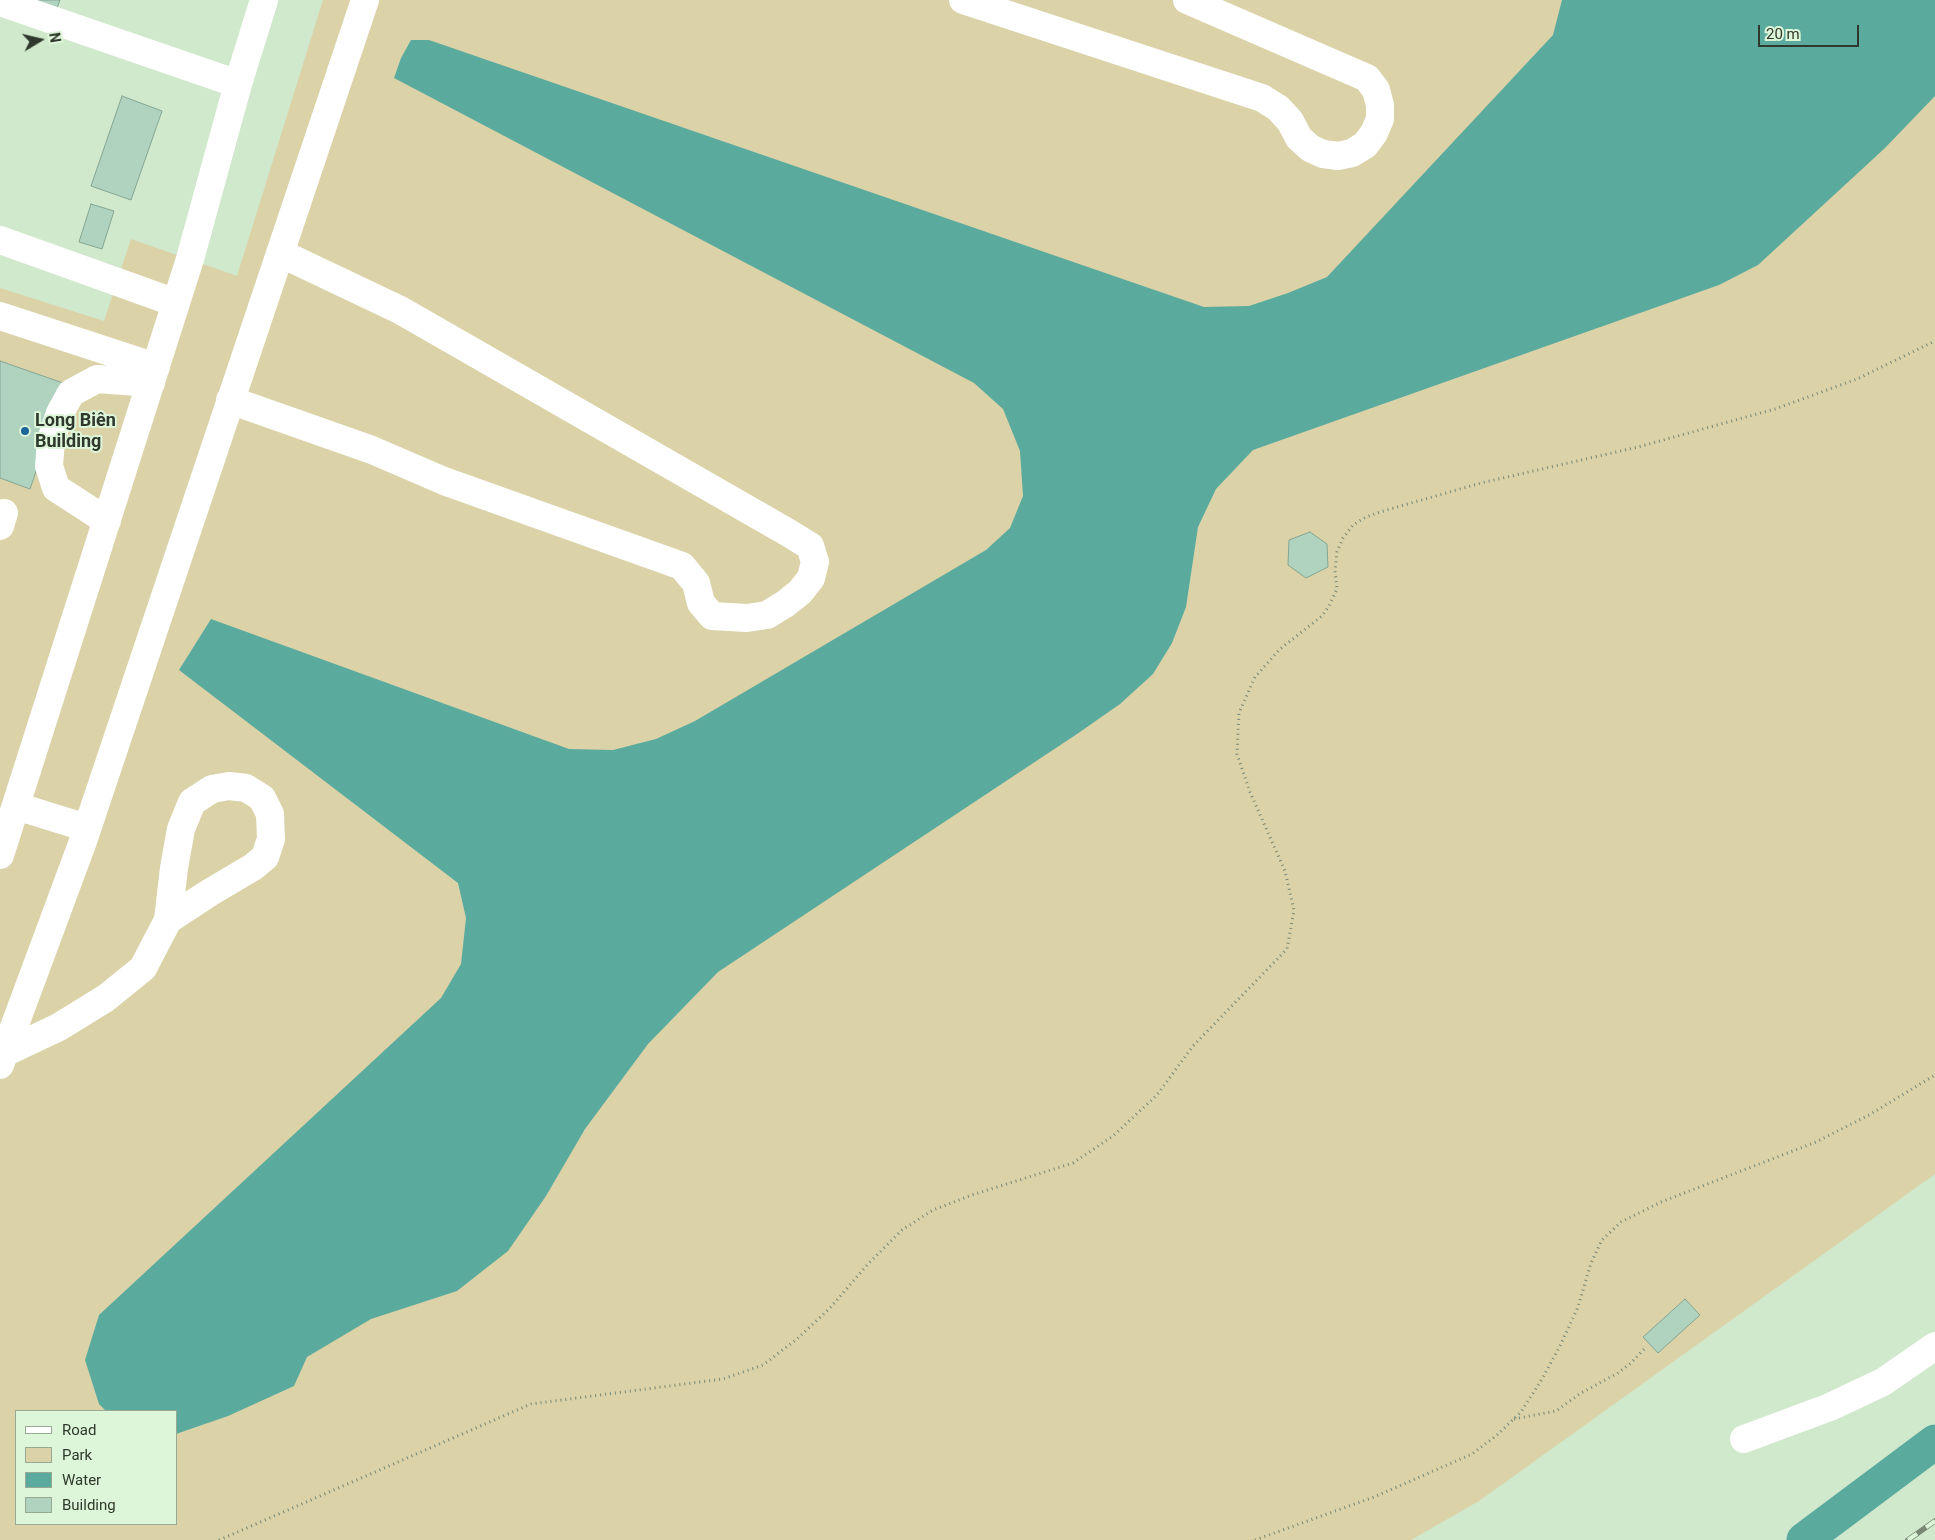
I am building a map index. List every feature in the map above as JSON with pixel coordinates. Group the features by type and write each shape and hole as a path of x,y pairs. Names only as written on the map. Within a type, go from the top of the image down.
{"street":[{"path":"0,855 190,259 238,84 264,0"},
{"path":"2,1059 86,828 364,0"},
{"path":"963,0 1262,98 1278,108 1290,121 1299,138 1310,148 1323,154 1338,156 1352,152 1365,145 1374,133 1380,120 1380,104 1376,90 1367,78 1187,0"},
{"path":"0,2 238,84"},
{"path":"0,240 176,303"},
{"path":"230,400 372,450 444,481 682,566 696,582 702,603 712,616 748,618 767,615 800,592 811,578 816,562 810,546 400,310 280,253"},
{"path":"0,316 154,375"},
{"path":"107,521 56,488 49,466 50,440 71,393 97,379 154,375"},
{"path":"2,1059 106,998 142,968 168,920 181,829 192,802 212,789 229,786 246,788 262,798 270,814 272,839 265,857 239,876 168,920"},
{"path":"16,806 86,828"},
{"path":"1744,1438 1830,1407 1883,1382 1935,1346"}],"path":[{"path":"219,1540 531,1404 723,1379 763,1365 796,1339 830,1308 868,1264 902,1230 933,1210 972,1195 1073,1163 1113,1136 1157,1095 1193,1046 1287,949 1294,910 1285,871 1250,792 1237,754 1239,713 1255,677 1280,649 1322,616 1329,606 1337,589 1335,571 1337,552 1343,538 1353,525 1366,517 1380,512 1464,488 1647,444 1775,409 1858,379 1935,341"},
{"path":"1255,1540 1374,1497 1472,1454 1514,1419 1521,1412 1560,1346 1578,1307 1591,1263 1602,1240 1621,1222 1661,1202 1816,1142 1869,1115 1935,1075"},
{"path":"1514,1419 1556,1411 1581,1393 1618,1373 1632,1363 1646,1347"}],"green space":[{"path":"323,0 1935,0 1935,1174 1479,1501 1411,1540 0,1540 0,288 104,321 131,239 237,276"}],"water":[{"path":"1562,0 1935,0 1935,96 1885,148 1758,265 1719,285 1253,450 1216,489 1198,527 1186,607 1172,643 1153,674 1120,704 1077,734 718,972 648,1044 585,1129 546,1196 508,1251 457,1291 371,1319 307,1357 294,1386 228,1416 178,1433 178,1410 105,1410 99,1404 85,1360 99,1315 441,998 461,964 466,918 458,883 179,670 211,619 569,749 613,750 656,739 695,721 986,550 1010,528 1023,496 1020,451 1003,409 974,383 394,78 401,58 411,40 429,40 1204,307 1249,306 1327,277 1553,35"}],"building":[{"path":"34,0 60,0 57,8"},
{"path":"122,96 162,111 131,200 91,186"},
{"path":"91,204 114,211 102,249 79,242"},
{"name":"Long Biên Building","path":"0,361 66,384 30,489 0,478"},
{"path":"1310,532 1327,544 1328,567 1306,578 1288,565 1289,540"},
{"path":"1685,1299 1700,1315 1658,1353 1643,1337"}],"waterway":[{"path":"1804,1540 1935,1442"}],"railway":[{"path":"1908,1540 1935,1521"}],"place":[{"name":"Long Biên Building","path":"25,431"}]}
